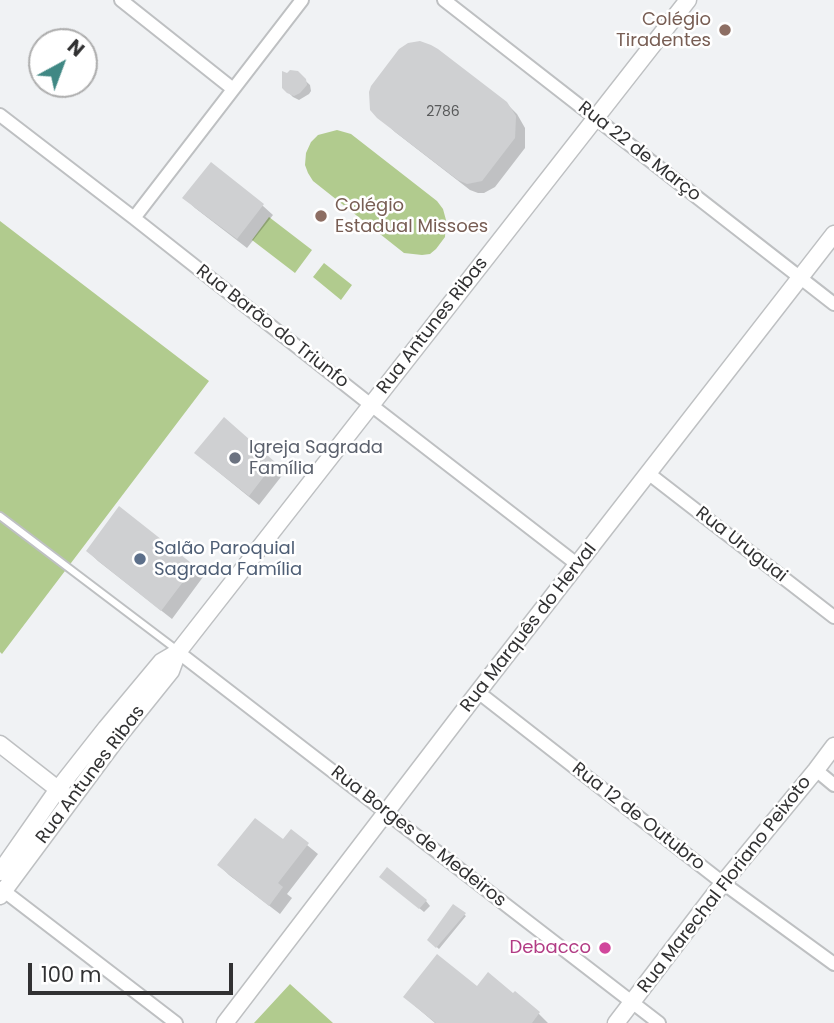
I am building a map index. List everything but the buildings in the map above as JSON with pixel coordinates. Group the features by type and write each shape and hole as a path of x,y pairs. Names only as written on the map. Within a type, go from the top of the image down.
{"street":[{"path":"121,0 233,89"},
{"path":"134,218 302,0"},
{"name":"Rua 22 de Março","path":"444,0 834,304"},
{"name":"Rua Antunes Ribas","path":"1,892 71,800 112,732 161,662 178,652 688,0"},
{"name":"Rua Barão do Triunfo","path":"0,115 578,565"},
{"name":"Rua Marquês do Herval","path":"225,1023 834,234"},
{"name":"Rua Uruguai","path":"648,474 834,617"},
{"name":"Rua Borges de Medeiros","path":"178,652 659,1023"},
{"name":"Rua 12 de Outubro","path":"478,692 723,883 834,964"},
{"name":"Rua Antunes Ribas","path":"0,872 58,789 112,732"},
{"path":"0,744 71,800"},
{"name":"Rua Marechal Floriano Peixoto","path":"616,1023 723,883 834,746"},
{"path":"816,770 834,785"},
{"path":"1,892 176,1023"}],"lane":[{"path":"0,516 178,652"}],"green space":[{"path":"337,130 351,134 437,201 443,209 446,220 445,237 430,254 404,253 313,181 305,165 311,142 318,135"},
{"path":"269,217 312,250 295,273 252,240"},
{"path":"0,221 209,381 2,654 0,652"},
{"path":"324,263 352,285 341,300 313,277"},
{"path":"290,984 333,1023 254,1023"}],"place":[{"name":"Colégio Tiradentes","path":"725,30"},
{"name":"Colégio Estadual Missoes","path":"321,216"},
{"name":"Igreja Sagrada Família","path":"235,458"},
{"name":"Salão Paroquial Sagrada Família","path":"140,559"},
{"name":"Debacco","path":"605,948"}]}
